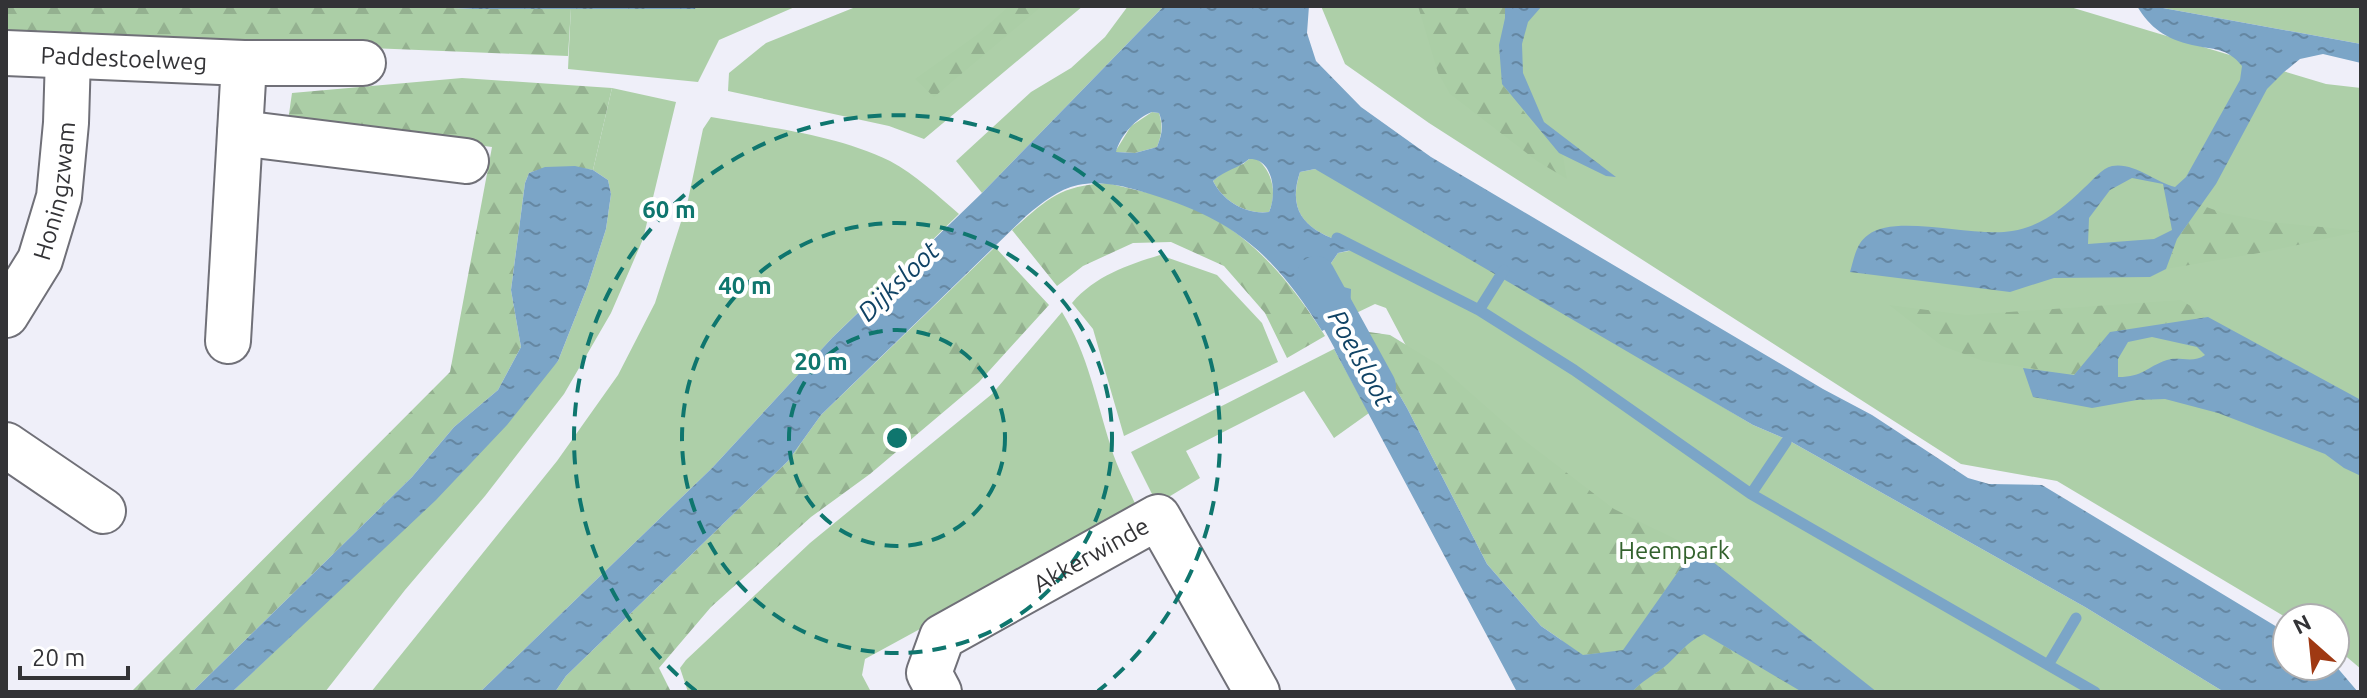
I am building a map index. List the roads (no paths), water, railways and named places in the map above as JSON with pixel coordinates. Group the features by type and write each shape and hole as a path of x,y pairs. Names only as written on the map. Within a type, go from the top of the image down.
{"street":[{"name":"Paddestoelweg","path":"6,53 244,63 363,63"},
{"name":"Honingzwam","path":"6,315 40,260 59,197 68,56"},
{"name":"Paddestoelweg","path":"228,341 244,63"},
{"path":"240,133 466,161"},
{"path":"6,445 103,511"},
{"name":"Akkerwinde","path":"939,692 929,673 942,637 1158,517 1257,692"}],"water":[{"path":"414,6 696,6 695,9 474,9"},
{"name":"Dijksloot","path":"1164,6 1309,6 1307,33 1316,61 1361,107 1431,157 1872,415 1968,478 1989,484 2042,485 2271,623 2271,682 2349,682 2358,692 2224,692 2085,607 1788,440 1753,425 1315,169 1300,172 1296,189 1301,215 1320,232 1361,248 1338,253 1329,266 1329,283 1351,289 1350,316 1322,331 1287,282 1251,244 1207,216 1180,204 1115,185 1097,183 1064,190 1026,216 821,415 788,461 566,676 555,692 480,692 712,468 832,338 982,193","holes":["1152,112 1159,113 1162,122 1157,147 1135,153 1116,152 1130,128","1249,159 1264,164 1273,187 1269,212 1252,211 1236,205 1223,195 1213,181"]},
{"path":"1505,6 1542,6 1528,22 1522,44 1523,73 1544,122 1616,177 1606,176 1559,153 1502,84 1499,45"},
{"path":"2137,6 2152,6 2361,44 2361,63 2323,54 2300,59 2267,89 2216,184 2177,239 2166,269 2150,277 2054,278 2010,292 1850,272 1861,242 1881,229 1916,226 1996,232 2023,229 2051,216 2108,167 2128,167 2175,187 2186,177 2240,80 2242,66 2225,52 2183,43 2167,36","holes":["2132,178 2163,184 2172,230 2154,239 2088,244 2089,218 2110,190"]},
{"path":"575,166 593,170 608,180 611,194 606,229 558,361 507,425 436,500 232,692 192,692 412,477 454,427 498,390 521,347 511,290 525,183 529,173 545,167"},
{"path":"2208,317 2361,400 2361,476 2325,454 2218,413 2165,399 2137,400 2092,408 2033,397 2023,368 2074,375 2110,332","holes":["2152,337 2197,347 2205,355 2200,358 2167,360 2139,373 2118,377 2118,359 2128,342"]},
{"path":"1364,334 1407,408 1487,564 1541,626 1583,655 1623,650 1680,569 1698,550 1877,692 1802,692 1704,634 1632,692 1517,692 1334,349"}],"waterway":[{"path":"1337,238 1479,310 1574,370 1751,494 2095,692"},
{"path":"1479,310 1504,270"},
{"name":"Poelsloot","path":"1316,275 1377,386"},
{"path":"1751,494 1786,442"},
{"path":"2048,665 2076,618"}],"park label":[{"name":"Heempark","path":"1674,550"}]}
